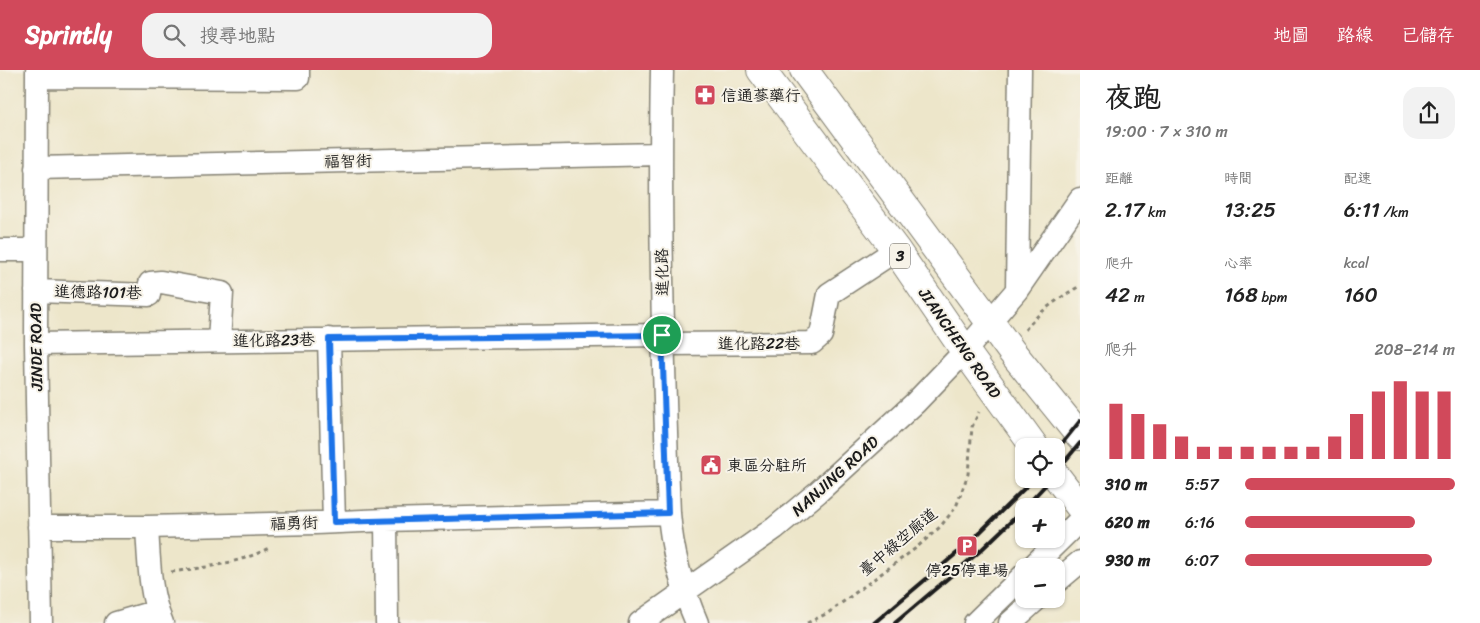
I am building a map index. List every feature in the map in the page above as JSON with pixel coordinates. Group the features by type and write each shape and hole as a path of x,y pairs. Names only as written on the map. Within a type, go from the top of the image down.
{"main road":[{"name":"JIANCHENG ROAD","path":"761,70 896,250 965,351 1028,438"},
{"name":"3","path":"804,70 1005,304 1012,352 1080,436"},
{"path":"1065,488 1080,507"}],"street":[{"name":"進化路","path":"662,70 660,154 662,340 668,513 670,538 684,593 697,623"},
{"path":"1005,304 1020,70"},
{"path":"37,74 298,74"},
{"name":"JINDE ROAD","path":"37,74 36,344 41,623"},
{"name":"福智街","path":"36,168 660,154"},
{"name":"NANJING ROAD","path":"640,623 775,528 800,508 916,402 965,351 1005,304 1080,199"},
{"path":"0,250 36,250"},
{"name":"進化路22巷","path":"662,340 812,343 821,335 829,294 896,250"},
{"name":"進德路101巷","path":"36,291 149,295 150,283 161,282 222,293 219,341"},
{"path":"329,339 334,522"},
{"name":"進化路23巷","path":"36,344 329,339 662,340"},
{"name":"福勇街","path":"39,527 147,527 668,513"},
{"path":"386,520 386,623"},
{"path":"1041,558 1080,520"},
{"path":"116,623 159,617 149,572 147,527"},
{"path":"1065,574 1080,562"},
{"path":"975,623 1015,584"},
{"path":"1010,623 1028,608"}],"path":[{"path":"1012,352 1017,340 1038,314 1059,298 1080,286"},
{"name":"臺中綠空廊道","path":"807,623 828,612 916,548 940,527 956,507 968,474 972,427 991,387"},
{"path":"165,573 222,566 276,544"}],"railway":[{"path":"1065,440 1080,421"},
{"path":"1065,461 1080,443"},
{"path":"874,623 970,542 1025,488"},
{"path":"1033,498 1043,488"},
{"path":"895,623 979,552 1015,518"}],"place":[{"name":"信通蔘藥行","path":"705,95"},
{"name":"東區分駐所","path":"711,465"},
{"name":"停25停車場","path":"967,546"}],"route":[{"path":"662,335 668,513 334,522 329,339 662,335"}]}
